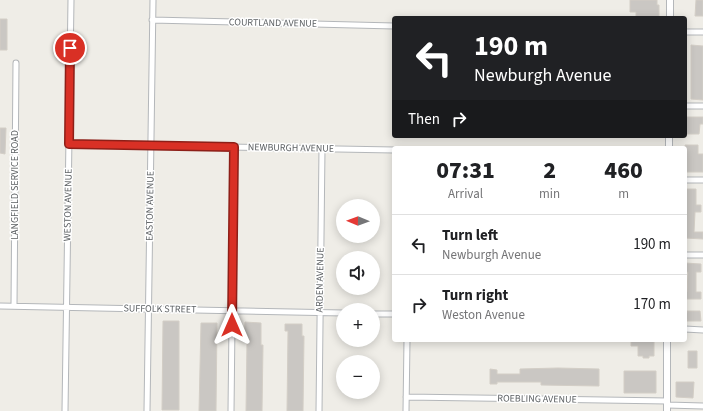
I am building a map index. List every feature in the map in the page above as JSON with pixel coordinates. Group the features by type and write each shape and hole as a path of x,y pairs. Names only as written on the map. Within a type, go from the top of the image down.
{"street":[{"name":"WESTON AVENUE","path":"65,411 71,0"},
{"name":"EASTON AVENUE","path":"147,411 153,0"},
{"path":"670,0 670,16"},
{"name":"COURTLAND AVENUE","path":"152,20 392,26"},
{"path":"687,32 703,32"},
{"name":"LANGFIELD SERVICE ROAD","path":"14,306 16,63"},
{"path":"687,106 703,106"},
{"name":"NEWBURGH AVENUE","path":"69,144 392,150"},
{"path":"231,411 234,147"},
{"name":"ARDEN AVENUE","path":"319,411 322,149"},
{"path":"687,180 703,180"},
{"path":"687,255 703,255"},
{"name":"SUFFOLK STREET","path":"0,306 336,313"},
{"path":"380,314 392,314"},
{"path":"687,329 703,330"},
{"path":"406,411 407,342"},
{"path":"667,342 667,406"},
{"name":"ROEBLING AVENUE","path":"406,397 703,406"}],"building":[{"path":"630,0 657,0 657,5 659,5 659,16 636,16 636,12 630,12"},
{"path":"696,0 703,0 703,16 695,16"},
{"path":"0,19 7,19 7,50 0,50"},
{"path":"691,45 703,46 703,100 691,99"},
{"path":"687,117 703,117 703,124 700,124 699,134 687,134"},
{"path":"0,128 6,128 5,154 0,153"},
{"path":"698,145 698,154 703,154 703,172 687,172 687,146 685,146"},
{"path":"687,189 696,189 696,205 701,205 701,212 695,212 694,232 703,232 703,239 687,238"},
{"path":"687,263 701,264 701,272 696,272 696,292 701,292 701,299 687,299"},
{"path":"687,311 700,311 701,321 687,321"},
{"path":"163,321 179,321 179,410 162,410"},
{"path":"245,322 261,323 261,345 263,345 262,411 246,411 247,341 244,341"},
{"path":"201,323 217,323 216,411 199,411"},
{"path":"285,324 302,324 302,336 304,336 303,411 287,411 288,331 285,331"},
{"path":"631,342 654,342 654,356 643,358 643,356 638,356 638,346 631,346"},
{"path":"688,351 697,351 697,368 688,368"},
{"path":"490,369 497,370 497,374 520,374 520,369 599,369 599,386 541,385 541,382 497,382 497,384 490,384"},
{"path":"624,371 656,371 656,393 624,393"},
{"path":"676,382 694,382 693,398 676,397"}],"route":[{"path":"70,48 69,144 234,147 232,325"}]}
